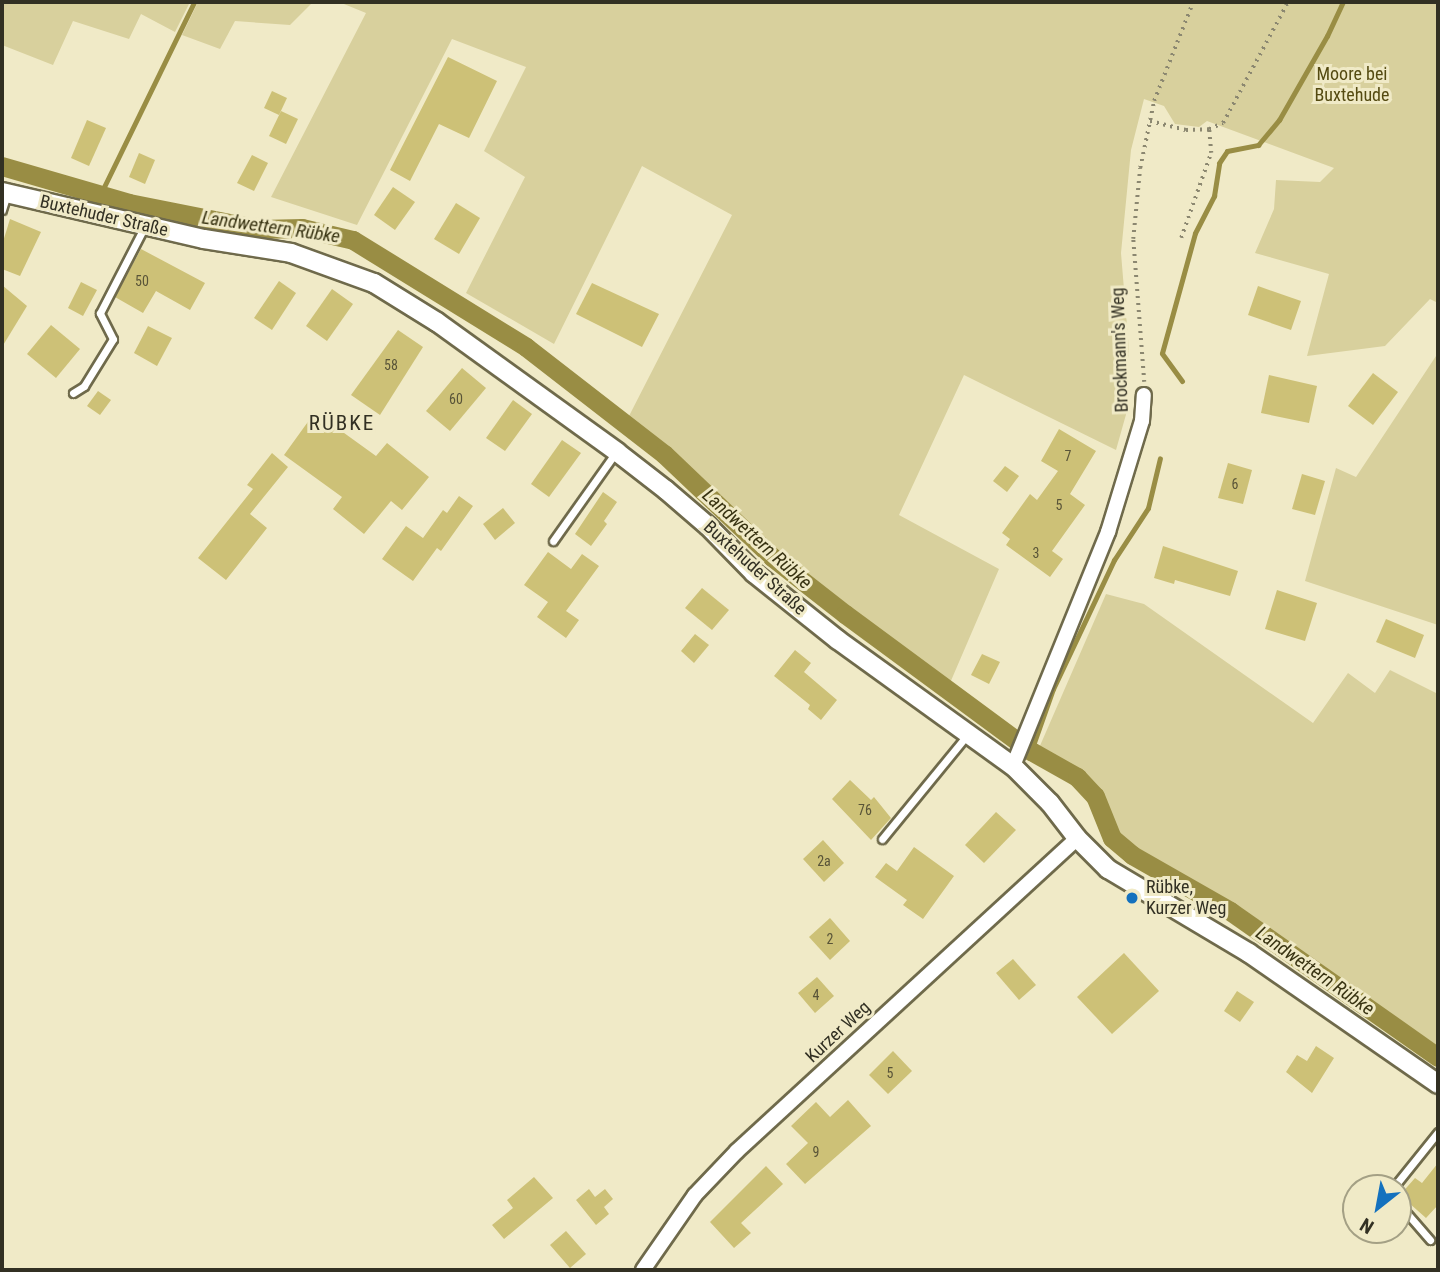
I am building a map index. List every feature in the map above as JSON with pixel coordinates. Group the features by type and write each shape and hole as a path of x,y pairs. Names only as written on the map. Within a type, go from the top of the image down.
{"street":[{"name":"Buxtehuder Straße","path":"3,198 291,253 374,283 437,322 617,452 687,508 754,573 838,640 968,734 1015,760 1077,838 1108,869 1248,953 1438,1084"},
{"name":"Brockmann's Weg","path":"1015,760 1024,732 1108,532 1142,421 1144,395"},
{"name":"Kurzer Weg","path":"643,1270 695,1195 737,1151 1077,838"}],"lane":[{"path":"73,393 84,386 113,340 100,313 145,225"},
{"path":"553,541 617,452"},
{"path":"882,839 968,734"},
{"path":"1404,1174 1438,1132"},
{"path":"1412,1219 1430,1240"}],"path":[{"name":"Brockmann's Weg","path":"1144,395 1133,240 1140,168 1154,101 1193,2"},
{"path":"1150,121 1186,130 1209,129 1223,122 1287,2"},
{"path":"1181,238 1211,153 1209,129"}],"green space":[{"path":"2,2 190,2 175,32 141,14 129,39 73,21 53,65 2,45"},
{"path":"198,2 313,2 290,25 235,21 220,49 182,35"},
{"name":"Moore bei Buxtehude","path":"339,2 1438,2 1438,303 1430,299 1385,346 1307,356 1329,274 1255,253 1274,209 1276,180 1320,182 1334,168 1207,121 1199,127 1175,124 1164,106 1144,99 1131,150 1121,253 1129,350 1127,411 1116,450 964,375 899,515 999,569 950,683 758,536 629,416 732,215 642,166 554,344 466,293 525,177 484,151 526,67 452,39 357,225 271,197 366,13"},
{"path":"1438,353 1438,625 1305,581 1336,468 1356,477"},
{"path":"1106,594 1144,604 1313,723 1348,673 1375,693 1390,670 1438,694 1438,1046 1240,910 1134,852 1116,836 1102,796 1083,775 1039,748"}],"building":[{"path":"448,57 497,81 469,138 439,124 410,181 390,170"},
{"path":"272,91 287,98 279,115 264,108"},
{"path":"281,111 298,119 286,144 269,136"},
{"path":"87,120 106,128 89,166 71,158"},
{"path":"139,153 155,160 145,184 129,177"},
{"path":"252,155 268,163 254,191 237,183"},
{"path":"393,187 415,202 395,230 374,215"},
{"path":"456,203 480,218 459,254 434,239"},
{"path":"10,219 41,232 20,276 2,269 2,245"},
{"path":"141,249 205,283 190,310 156,291 143,313 115,297"},
{"path":"279,281 296,293 272,330 254,318"},
{"path":"81,282 97,290 83,316 68,308"},
{"path":"592,283 659,314 642,347 576,314"},
{"path":"2,285 27,306 2,347"},
{"path":"1258,286 1301,301 1291,330 1248,315"},
{"path":"332,289 353,304 327,341 306,326"},
{"path":"51,325 80,349 56,378 27,354"},
{"path":"148,326 172,338 157,366 134,353"},
{"path":"398,330 423,347 380,415 351,395"},
{"path":"462,368 486,388 450,431 426,411"},
{"path":"1373,373 1398,392 1373,425 1348,406"},
{"path":"1269,375 1317,386 1309,423 1261,413"},
{"path":"98,391 111,400 100,415 87,406"},
{"path":"513,400 532,414 505,451 486,438"},
{"path":"315,412 376,456 387,443 429,477 402,510 391,501 364,534 333,509 342,497 284,455"},
{"path":"1059,429 1096,451 1070,494 1085,505 1052,551 1063,559 1050,577 1006,545 1010,539 1002,533 1030,494 1037,500 1058,471 1041,461"},
{"path":"562,440 581,453 549,497 531,484"},
{"path":"272,453 288,467 250,514 267,528 226,580 198,558 253,489 247,485"},
{"path":"1228,463 1252,470 1243,504 1218,498"},
{"path":"1005,466 1019,476 1007,492 993,481"},
{"path":"1302,474 1325,481 1315,515 1292,509"},
{"path":"603,492 617,502 604,521 607,524 591,546 575,534"},
{"path":"459,496 473,506 441,551 437,548 413,581 382,559 406,526 423,538 443,510 447,513"},
{"path":"503,508 515,523 495,540 483,524"},
{"path":"1163,546 1238,571 1230,596 1175,580 1174,584 1154,578"},
{"path":"548,552 571,569 582,554 599,566 566,611 579,620 566,638 537,617 548,602 524,585"},
{"path":"702,588 729,610 712,630 685,608"},
{"path":"1277,590 1317,603 1305,641 1265,629"},
{"path":"1386,619 1424,635 1415,658 1376,642"},
{"path":"695,634 709,645 694,663 681,651"},
{"path":"795,650 811,663 804,672 837,700 821,720 808,709 810,705 774,676"},
{"path":"982,654 1000,662 989,684 971,675"},
{"path":"850,780 871,800 874,797 891,818 871,840 832,799"},
{"path":"996,812 1016,830 984,863 965,845"},
{"path":"823,840 844,863 824,882 803,859"},
{"path":"914,847 954,876 923,919 903,905 907,900 875,877 886,863 897,871"},
{"path":"830,918 850,941 830,960 809,937"},
{"path":"1124,953 1159,991 1112,1034 1077,997"},
{"path":"1013,959 1036,985 1019,1000 996,973"},
{"path":"817,977 834,996 815,1013 798,993"},
{"path":"1237,991 1254,1002 1240,1022 1224,1011"},
{"path":"1316,1046 1334,1058 1312,1093 1286,1072 1297,1055 1307,1061"},
{"path":"893,1051 912,1071 888,1094 869,1075"},
{"path":"848,1100 871,1126 805,1184 786,1164 808,1143 791,1126 816,1102 830,1117"},
{"path":"1438,1163 1438,1205 1426,1218 1412,1206 1412,1181 1415,1178 1422,1183"},
{"path":"766,1166 783,1184 741,1223 751,1233 734,1248 710,1222"},
{"path":"534,1177 553,1198 504,1239 492,1225 513,1208 507,1200"},
{"path":"589,1189 595,1197 605,1189 613,1199 604,1207 609,1214 596,1225 576,1200"},
{"path":"566,1231 586,1254 570,1268 550,1245"}],"waterway":[{"path":"100,195 194,2"},
{"path":"1182,381 1162,353 1195,233 1214,196 1219,163 1227,151 1258,145 1279,120 1327,36 1343,2"},
{"name":"Landwettern Rübke","path":"2,166 129,203 259,229 302,228 353,240 526,347 664,454 772,557 845,614 1031,751 1077,777 1095,796 1112,838 1132,855 1230,911 1438,1057"},
{"path":"1031,751 1053,689 1114,560 1148,508 1160,458"}],"place":[{"name":"Rübke, Kurzer Weg","path":"1132,898"}],"district":[{"name":"RÜBKE","path":"342,423"}]}
